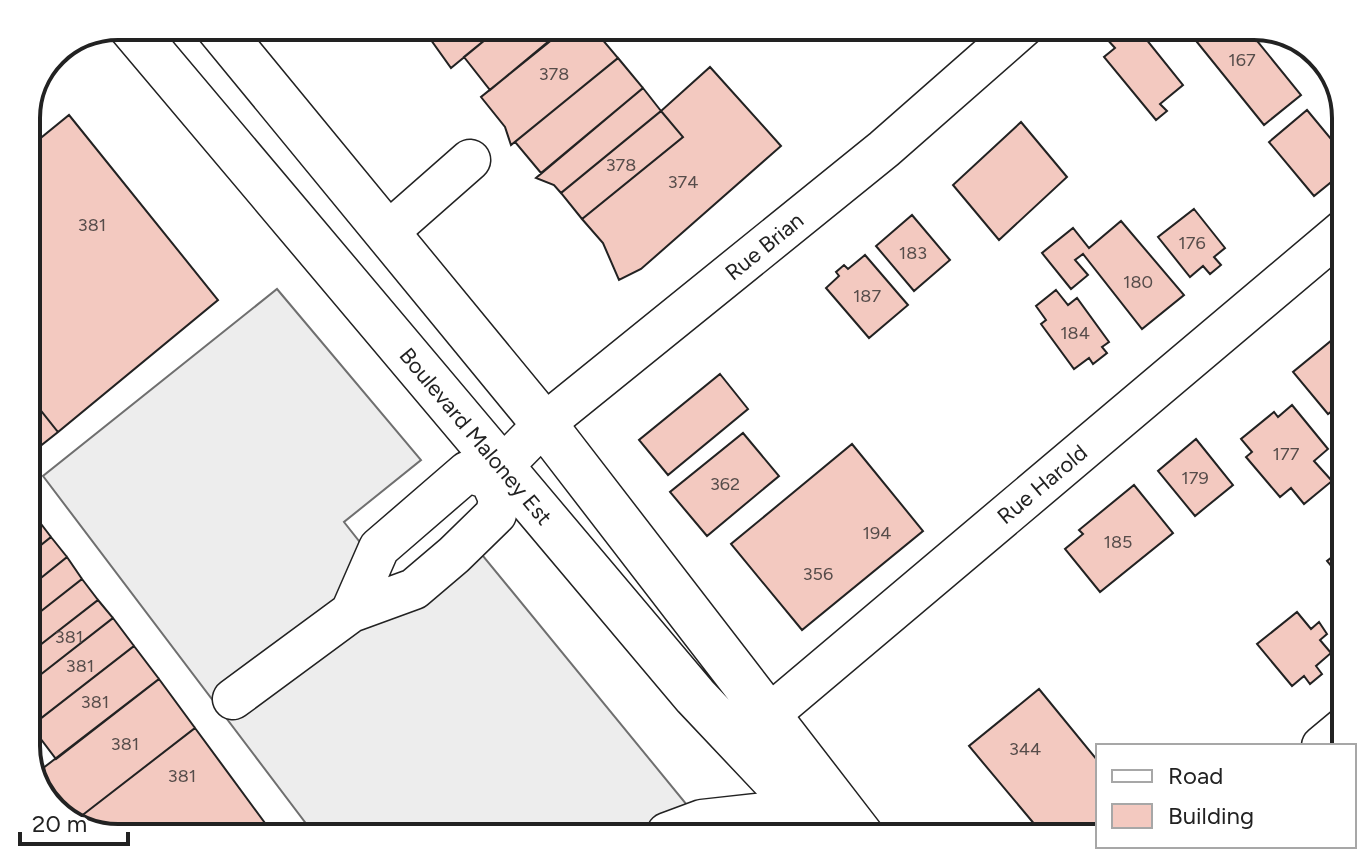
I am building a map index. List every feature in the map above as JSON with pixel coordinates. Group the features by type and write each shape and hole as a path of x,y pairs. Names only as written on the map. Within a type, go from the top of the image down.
{"main road":[{"name":"Boulevard Maloney Est","path":"141,40 497,473 695,696 754,727 849,824"},
{"name":"Boulevard Maloney Est","path":"228,40 544,424 754,727 816,824"}],"street":[{"name":"Rue Brian","path":"497,473 544,424 884,149 1008,40"},
{"path":"387,233 470,160"},
{"name":"Rue Harold","path":"754,727 1332,240"},
{"path":"233,699 351,612 414,589 454,555 496,514 499,499 497,473 467,472 379,548 351,612"},
{"path":"691,824 702,820 816,824"}],"shaded area":[{"path":"277,289 421,460 344,522 408,603 479,551 703,824 306,824 43,476"}],"building":[{"path":"431,40 485,40 451,68"},
{"path":"485,40 550,40 490,90 464,57"},
{"path":"552,40 603,40 618,58 511,145 505,127 481,97"},
{"path":"1108,40 1147,40 1183,85 1160,104 1167,111 1156,120 1104,57 1115,48"},
{"path":"1195,40 1257,40 1301,95 1264,125"},
{"path":"618,58 643,88 541,173 515,142"},
{"path":"710,67 781,146 641,269 619,280 603,243 582,219 683,137 661,111"},
{"path":"643,88 661,111 561,193 554,185 536,178"},
{"path":"1307,110 1332,140 1332,181 1314,196 1269,142"},
{"path":"661,111 683,137 582,219 561,193"},
{"path":"69,115 218,300 58,432 40,410 40,139"},
{"path":"1021,122 1067,177 999,240 953,185"},
{"path":"1194,209 1225,248 1214,257 1221,265 1210,274 1203,266 1190,277 1158,237"},
{"path":"912,215 950,260 914,291 876,246"},
{"path":"1121,221 1184,295 1142,329 1083,254 1075,260 1088,275 1071,289 1042,253 1073,228 1089,248"},
{"path":"865,255 908,305 869,338 826,288 839,276 836,272 844,265 848,269"},
{"path":"1056,290 1068,305 1077,298 1109,342 1102,347 1107,353 1093,364 1089,358 1074,369 1041,324 1046,320 1036,306"},
{"path":"1332,340 1332,411 1328,414 1293,372"},
{"path":"720,374 748,409 668,475 639,440"},
{"path":"1292,405 1328,449 1314,461 1332,481 1304,504 1291,488 1280,497 1246,457 1252,452 1241,439 1274,412 1278,417"},
{"path":"40,410 58,432 40,446"},
{"path":"743,433 779,476 707,536 670,492"},
{"path":"1196,439 1233,485 1195,516 1158,471"},
{"path":"852,444 923,531 802,630 731,544"},
{"path":"1134,485 1173,533 1100,592 1065,549 1083,534 1079,530"},
{"path":"40,523 51,537 40,546"},
{"path":"51,537 67,557 40,579 40,546"},
{"path":"67,557 82,579 40,612 40,579"},
{"path":"82,579 98,600 40,645 40,612"},
{"path":"98,600 113,618 40,675 40,645"},
{"path":"1297,612 1311,629 1319,622 1327,634 1320,640 1331,653 1316,666 1322,674 1310,684 1304,676 1292,686 1257,644"},
{"path":"113,618 134,646 40,719 40,675"},
{"path":"134,646 159,679 56,759 40,738 40,719"},
{"path":"159,679 195,728 83,815 56,793 44,768"},
{"path":"1039,689 1096,759 1096,824 1034,824 969,746"},
{"path":"195,728 266,824 118,824 83,815"}]}
